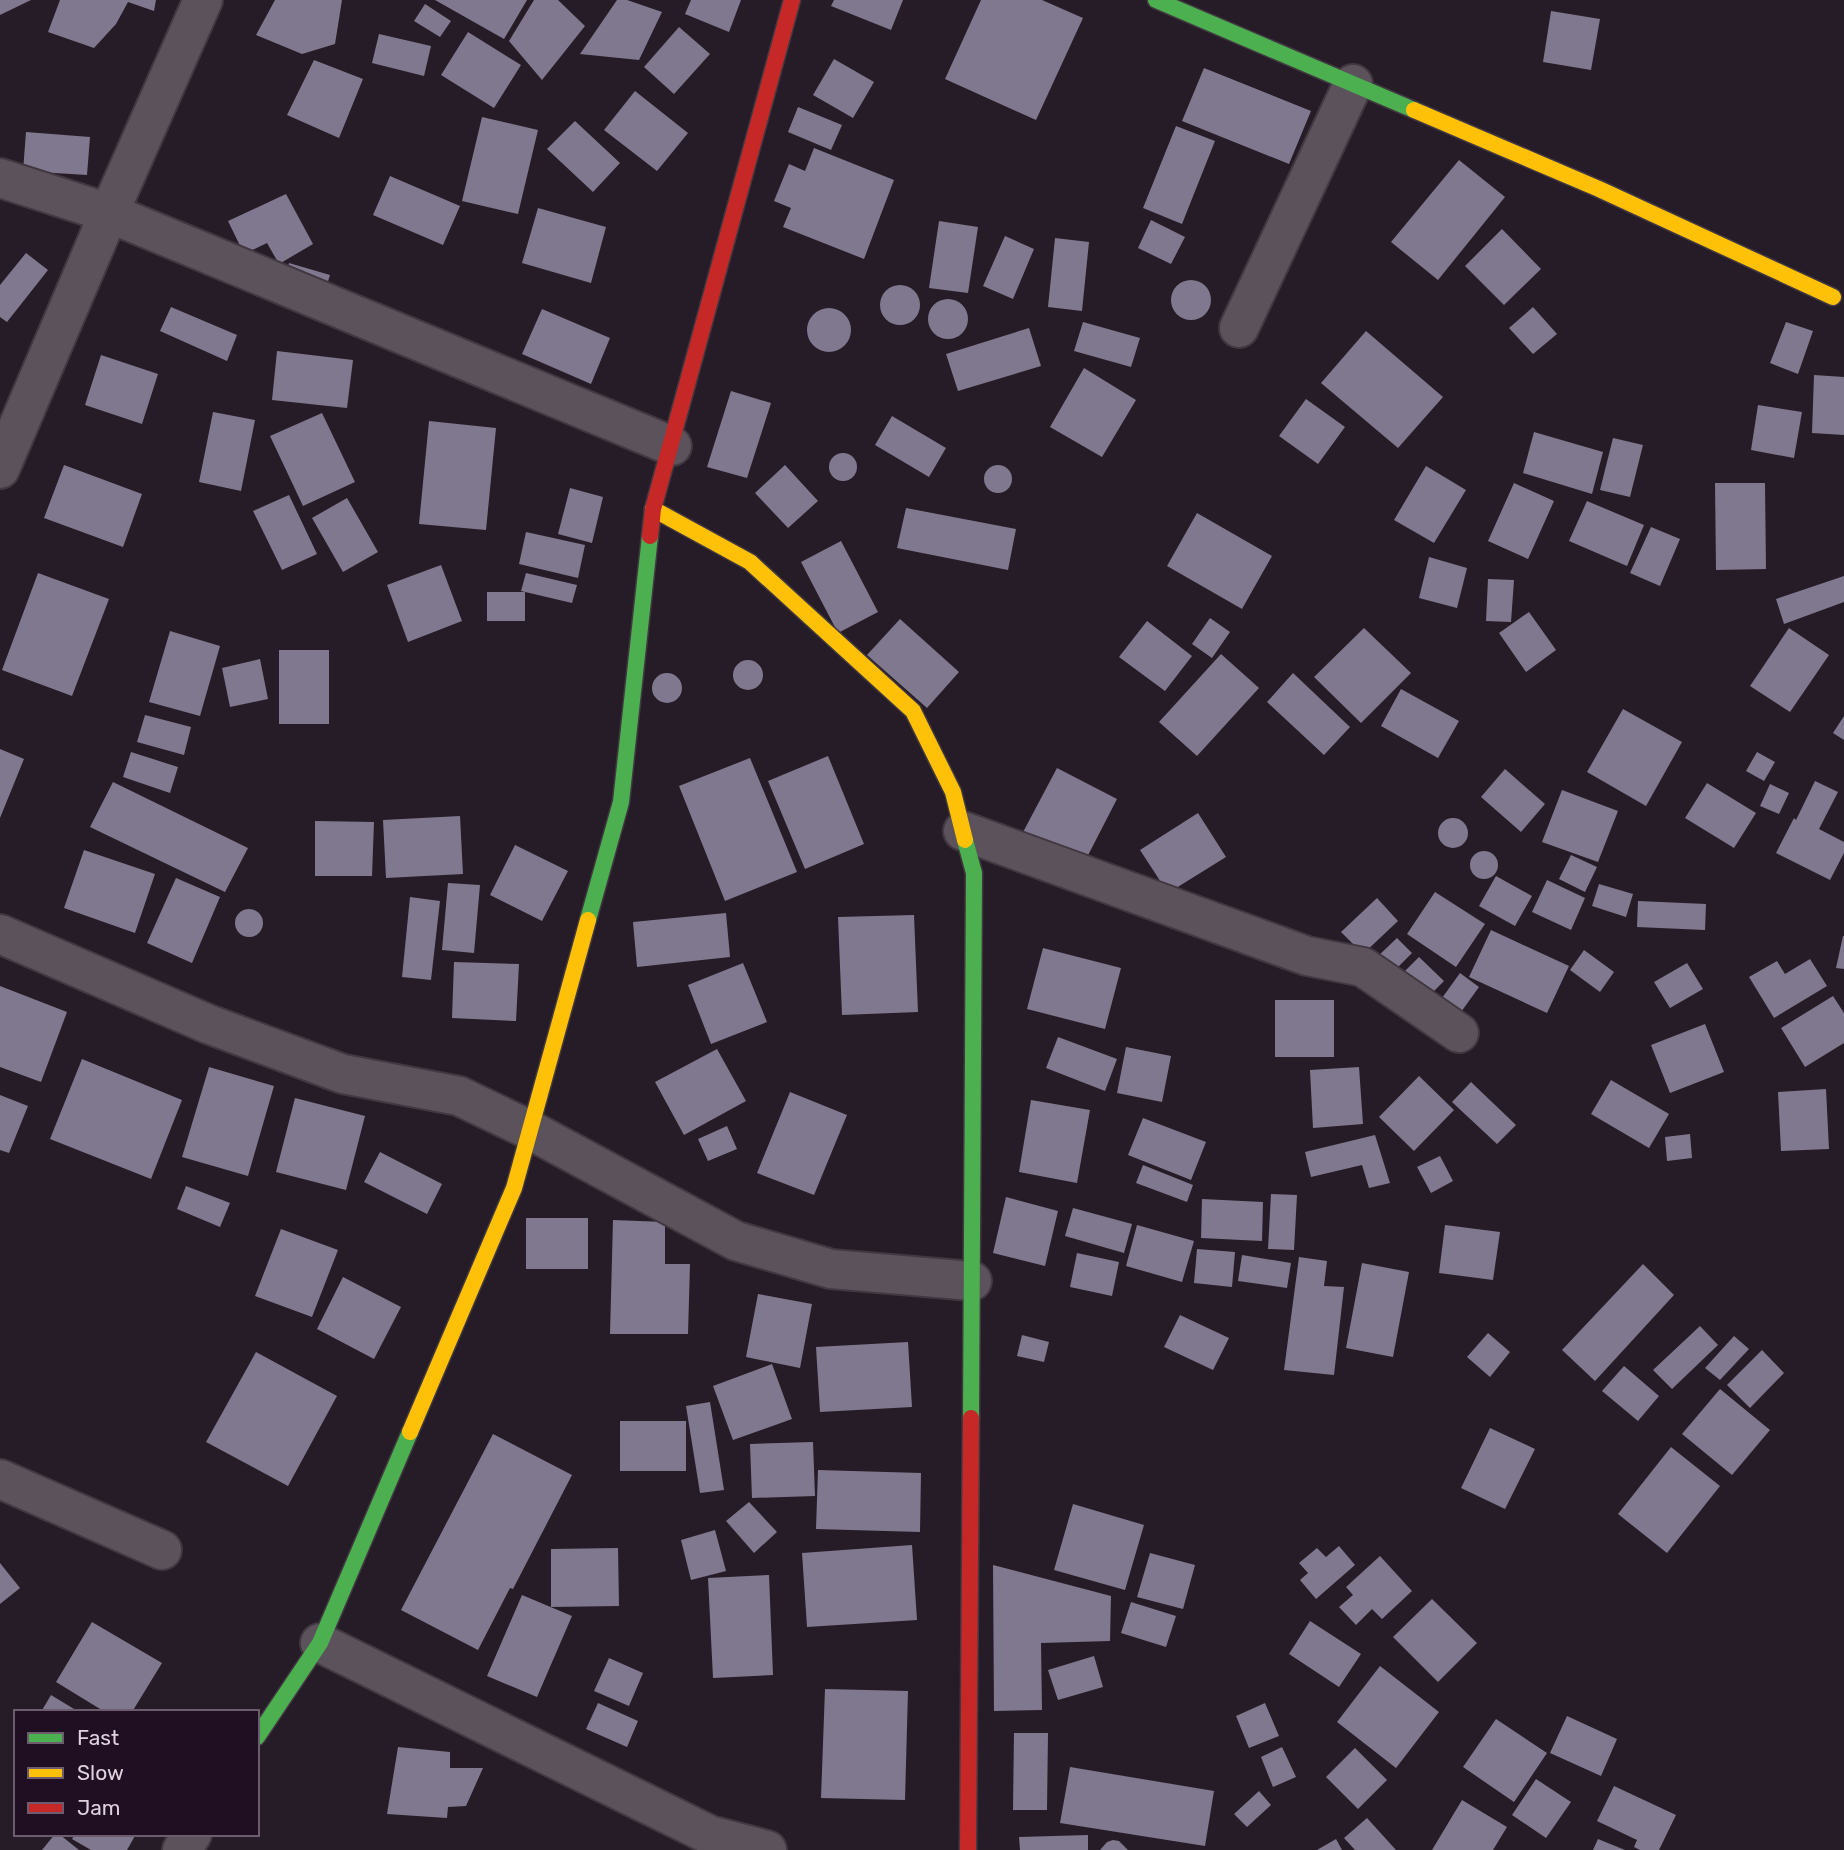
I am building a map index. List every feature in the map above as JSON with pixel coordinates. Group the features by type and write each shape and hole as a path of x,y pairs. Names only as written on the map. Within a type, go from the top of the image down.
{"street":[{"path":"0,469 203,0"},
{"path":"259,1734 320,1643 514,1188 621,802 653,509 792,0"},
{"path":"1156,0 1599,189 1833,297"},
{"path":"1238,328 1353,84"},
{"path":"0,178 109,213 672,446"},
{"path":"653,509 750,562 913,711 953,792 974,873 968,1850"},
{"path":"963,831 1307,956 1363,967 1458,1033"},
{"path":"0,934 208,1024 343,1074 459,1096 530,1130 736,1241 831,1269 972,1281"},
{"path":"0,1479 162,1549"},
{"path":"320,1643 710,1835 767,1850"}],"building":[{"path":"0,0 31,0 0,15"},
{"path":"60,0 156,0 154,11 128,2 116,24 94,48 48,32"},
{"path":"275,0 342,0 335,44 302,54 256,35"},
{"path":"435,0 527,0 504,39"},
{"path":"534,0 558,0 585,26 542,80 509,41"},
{"path":"617,0 627,0 662,12 639,60 580,54"},
{"path":"691,0 741,0 729,32 685,14"},
{"path":"834,0 903,0 891,30 831,6"},
{"path":"981,0 1042,0 1083,18 1036,120 945,79"},
{"path":"425,4 451,21 440,37 414,21"},
{"path":"1551,11 1600,19 1591,70 1543,62"},
{"path":"679,27 710,54 674,94 644,67"},
{"path":"468,32 521,65 494,108 441,75"},
{"path":"379,34 431,46 424,76 372,63"},
{"path":"834,59 874,82 853,118 813,95"},
{"path":"314,60 363,79 339,138 287,115"},
{"path":"1204,68 1311,111 1289,164 1182,121"},
{"path":"635,91 688,133 657,171 604,130"},
{"path":"798,107 842,125 831,150 788,132"},
{"path":"482,117 538,130 518,214 462,201"},
{"path":"575,121 620,163 593,192 547,149"},
{"path":"1176,126 1215,141 1182,224 1143,208"},
{"path":"26,132 90,137 87,175 23,171"},
{"path":"814,148 894,180 864,259 783,227 791,208 774,201 789,164 805,171"},
{"path":"1459,160 1505,197 1438,280 1391,242"},
{"path":"390,176 460,206 443,245 373,215"},
{"path":"286,194 313,244 279,264 267,243 244,254 228,221"},
{"path":"538,208 606,227 591,283 522,263"},
{"path":"1151,220 1185,237 1171,264 1138,248"},
{"path":"939,221 978,227 968,293 929,288"},
{"path":"1502,229 1541,269 1504,305 1465,266"},
{"path":"1005,236 1034,249 1013,299 983,286"},
{"path":"1055,238 1089,242 1082,311 1048,307"},
{"path":"26,253 48,270 7,322 0,317 0,285"},
{"path":"289,263 330,275 324,294 284,282"},
{"path":"1191,280 1199,281 1205,286 1210,292 1210,308 1205,314 1199,319 1191,320 1183,319 1177,314 1172,308 1171,300 1172,292 1177,286 1183,281"},
{"path":"900,285 908,286 914,291 919,297 919,313 914,319 908,324 900,325 892,324 886,319 881,313 880,305 881,297 886,291 892,286"},
{"path":"948,299 956,300 962,305 967,311 967,327 962,333 956,338 948,339 940,338 934,333 929,327 928,319 929,311 934,305 940,300"},
{"path":"171,307 237,335 227,361 160,331"},
{"path":"1533,307 1557,334 1533,354 1509,328"},
{"path":"829,308 844,315 851,330 844,345 829,352 814,345 807,330 814,315"},
{"path":"542,309 610,338 591,384 522,354"},
{"path":"1083,322 1140,338 1131,367 1074,351"},
{"path":"1786,322 1813,331 1798,374 1770,363"},
{"path":"1029,328 1041,366 958,391 946,354"},
{"path":"1366,331 1443,397 1398,448 1321,383"},
{"path":"277,351 353,360 347,408 272,400"},
{"path":"101,355 158,374 142,424 85,405"},
{"path":"1084,368 1136,400 1102,457 1050,427"},
{"path":"1814,375 1844,377 1844,435 1812,433"},
{"path":"731,391 771,403 747,478 707,467"},
{"path":"1306,399 1345,427 1318,464 1279,436"},
{"path":"1758,405 1802,412 1794,458 1751,450"},
{"path":"213,412 255,420 241,491 199,482"},
{"path":"322,413 355,482 303,506 270,436"},
{"path":"892,416 946,448 929,477 875,445"},
{"path":"429,421 496,428 486,530 419,524"},
{"path":"1534,432 1603,452 1592,494 1523,473"},
{"path":"1613,438 1643,445 1630,497 1600,490"},
{"path":"843,453 853,457 857,467 853,477 843,481 833,477 829,467 833,457"},
{"path":"64,465 142,494 123,547 44,518"},
{"path":"785,465 818,501 788,528 755,493"},
{"path":"998,465 1008,469 1012,479 1008,489 998,493 988,489 984,479 988,469"},
{"path":"1426,466 1466,490 1434,543 1394,520"},
{"path":"1514,483 1554,501 1528,559 1488,541"},
{"path":"1715,483 1765,483 1766,569 1716,570"},
{"path":"570,488 603,497 592,543 558,534"},
{"path":"289,495 317,554 282,570 253,511"},
{"path":"347,498 378,552 343,572 312,518"},
{"path":"1587,501 1644,525 1627,566 1569,541"},
{"path":"906,508 1016,529 1008,570 897,548"},
{"path":"1197,513 1272,556 1242,609 1167,566"},
{"path":"1651,527 1680,539 1660,586 1630,573"},
{"path":"526,532 585,545 578,578 519,564"},
{"path":"841,541 878,612 838,633 801,562"},
{"path":"1429,557 1467,568 1457,608 1419,598"},
{"path":"441,565 462,621 408,642 387,585"},
{"path":"38,573 109,599 72,696 2,670"},
{"path":"526,573 577,585 572,603 521,591"},
{"path":"1844,576 1844,602 1784,624 1776,599"},
{"path":"1488,579 1514,580 1511,622 1486,621"},
{"path":"487,592 525,592 525,621 487,621"},
{"path":"1529,612 1556,650 1526,672 1499,633"},
{"path":"1210,618 1230,632 1212,658 1192,644"},
{"path":"900,619 959,672 927,708 867,655"},
{"path":"1147,621 1192,656 1165,691 1119,657"},
{"path":"1364,628 1411,673 1361,723 1314,677"},
{"path":"1789,628 1829,655 1790,712 1750,686"},
{"path":"170,631 220,646 200,716 149,702"},
{"path":"279,650 329,650 329,724 279,724"},
{"path":"1221,654 1259,688 1197,756 1159,722"},
{"path":"260,659 268,699 230,707 222,668"},
{"path":"748,660 759,664 763,675 759,686 748,690 737,686 733,675 737,664"},
{"path":"667,673 678,677 682,688 678,699 667,703 656,699 652,688 656,677"},
{"path":"1293,673 1350,727 1324,755 1267,702"},
{"path":"1401,689 1459,721 1438,758 1381,726"},
{"path":"1623,709 1682,742 1646,806 1587,772"},
{"path":"145,715 191,727 184,755 137,742"},
{"path":"1844,716 1844,740 1833,733"},
{"path":"0,749 24,759 0,818"},
{"path":"131,752 178,767 170,793 123,777"},
{"path":"1757,752 1775,762 1764,781 1746,771"},
{"path":"828,756 864,844 805,869 768,781"},
{"path":"750,758 797,872 725,901 679,786"},
{"path":"1057,768 1117,799 1083,865 1022,834"},
{"path":"1505,769 1545,804 1521,832 1481,797"},
{"path":"1815,781 1838,792 1819,829 1844,842 1844,853 1830,880 1776,853"},
{"path":"113,782 248,848 225,892 90,827"},
{"path":"1707,783 1756,813 1734,848 1685,818"},
{"path":"1770,784 1789,793 1779,814 1760,806"},
{"path":"1562,790 1618,811 1598,862 1542,842"},
{"path":"1198,813 1226,857 1168,893 1140,850"},
{"path":"460,816 463,874 386,878 383,820"},
{"path":"1453,818 1464,822 1468,833 1464,844 1453,848 1442,844 1438,833 1442,822"},
{"path":"315,821 374,822 372,876 315,876"},
{"path":"515,845 568,871 542,921 490,895"},
{"path":"84,850 155,874 135,933 64,908"},
{"path":"1484,851 1494,855 1498,865 1494,875 1484,879 1474,875 1470,865 1474,855"},
{"path":"1571,855 1597,867 1585,892 1559,879"},
{"path":"1496,876 1532,896 1515,926 1479,906"},
{"path":"176,878 220,897 192,963 147,943"},
{"path":"1547,880 1585,898 1571,930 1532,912"},
{"path":"448,883 480,885 474,953 442,950"},
{"path":"1599,884 1633,894 1626,917 1592,906"},
{"path":"1435,892 1485,924 1456,967 1407,934"},
{"path":"410,897 440,901 431,980 402,977"},
{"path":"1377,898 1398,921 1363,954 1341,932"},
{"path":"1638,901 1706,904 1705,930 1637,927"},
{"path":"249,909 259,913 263,923 259,933 249,937 239,933 235,923 239,913"},
{"path":"726,913 730,957 637,967 633,922"},
{"path":"914,915 918,1012 842,1015 838,917"},
{"path":"1491,930 1569,966 1547,1013 1469,977"},
{"path":"1844,936 1844,969 1836,968"},
{"path":"1397,938 1412,953 1390,975 1375,959"},
{"path":"1043,948 1121,968 1105,1029 1027,1009"},
{"path":"1584,950 1614,972 1600,992 1570,970"},
{"path":"1419,957 1444,981 1422,1003 1397,979"},
{"path":"1810,959 1827,986 1774,1018 1749,977 1777,961 1785,974"},
{"path":"454,962 519,964 516,1021 452,1018"},
{"path":"743,963 767,1022 711,1044 688,985"},
{"path":"1687,963 1703,989 1670,1008 1654,982"},
{"path":"1460,973 1479,987 1456,1019 1437,1005"},
{"path":"0,986 67,1012 41,1082 0,1067"},
{"path":"1833,996 1844,1013 1844,1043 1805,1067 1781,1028"},
{"path":"1275,1000 1334,1000 1334,1057 1275,1057"},
{"path":"1705,1024 1724,1072 1670,1093 1651,1045"},
{"path":"1058,1037 1117,1059 1105,1091 1046,1068"},
{"path":"1126,1047 1171,1056 1162,1102 1117,1093"},
{"path":"717,1049 746,1101 684,1135 655,1082"},
{"path":"82,1059 182,1100 151,1179 50,1139"},
{"path":"209,1067 274,1086 248,1176 182,1157"},
{"path":"1359,1067 1363,1124 1313,1128 1310,1070"},
{"path":"1419,1076 1454,1110 1414,1151 1379,1117"},
{"path":"1611,1080 1669,1114 1649,1148 1591,1114"},
{"path":"1471,1082 1516,1125 1497,1144 1452,1102"},
{"path":"1826,1089 1829,1149 1781,1151 1778,1092"},
{"path":"790,1092 847,1115 814,1195 757,1173"},
{"path":"0,1095 28,1106 9,1153 0,1150"},
{"path":"295,1098 365,1116 346,1190 276,1172"},
{"path":"1031,1100 1090,1110 1077,1183 1019,1172"},
{"path":"1143,1118 1206,1142 1191,1180 1128,1155"},
{"path":"727,1126 737,1149 708,1161 698,1139"},
{"path":"1690,1134 1692,1158 1667,1161 1665,1137"},
{"path":"1375,1135 1390,1183 1369,1188 1362,1165 1311,1177 1305,1152"},
{"path":"380,1152 442,1184 427,1214 364,1182"},
{"path":"1440,1156 1453,1181 1431,1193 1417,1167"},
{"path":"1143,1165 1193,1185 1187,1202 1136,1183"},
{"path":"186,1186 230,1203 220,1227 177,1209"},
{"path":"1271,1194 1297,1195 1294,1250 1268,1249"},
{"path":"1006,1197 1058,1211 1045,1266 993,1253"},
{"path":"1202,1199 1263,1202 1262,1241 1201,1238"},
{"path":"1073,1208 1132,1224 1124,1253 1065,1236"},
{"path":"526,1218 588,1218 588,1269 526,1269"},
{"path":"613,1220 665,1222 665,1264 690,1264 688,1334 610,1334"},
{"path":"1137,1225 1194,1241 1182,1282 1126,1266"},
{"path":"1445,1225 1500,1232 1493,1280 1439,1273"},
{"path":"281,1229 338,1250 312,1317 255,1296"},
{"path":"1197,1249 1235,1252 1232,1287 1194,1283"},
{"path":"1077,1253 1119,1262 1112,1296 1070,1287"},
{"path":"1242,1255 1291,1263 1287,1288 1238,1281"},
{"path":"1299,1257 1327,1261 1324,1286 1344,1287 1334,1375 1284,1370"},
{"path":"1362,1263 1409,1272 1393,1357 1346,1348"},
{"path":"1643,1264 1674,1295 1595,1381 1562,1350"},
{"path":"343,1277 401,1307 374,1359 317,1329"},
{"path":"758,1294 812,1304 800,1368 746,1357"},
{"path":"1180,1315 1229,1338 1213,1370 1164,1347"},
{"path":"1700,1326 1718,1345 1672,1389 1653,1370"},
{"path":"1488,1333 1510,1352 1490,1377 1467,1357"},
{"path":"1022,1335 1049,1342 1044,1362 1017,1356"},
{"path":"1734,1336 1749,1349 1720,1380 1705,1368"},
{"path":"908,1342 912,1407 820,1412 816,1347"},
{"path":"1762,1350 1784,1373 1750,1408 1727,1385"},
{"path":"256,1352 337,1396 288,1486 206,1442"},
{"path":"772,1364 792,1419 733,1440 713,1386"},
{"path":"1624,1366 1659,1396 1638,1421 1602,1391"},
{"path":"1720,1389 1770,1430 1732,1475 1682,1434"},
{"path":"710,1402 724,1490 700,1493 686,1406"},
{"path":"620,1421 686,1421 686,1471 620,1471"},
{"path":"1490,1428 1535,1449 1505,1509 1461,1488"},
{"path":"493,1434 572,1475 478,1650 401,1610"},
{"path":"813,1442 815,1496 752,1498 750,1444"},
{"path":"1671,1447 1720,1486 1667,1553 1618,1514"},
{"path":"818,1470 921,1473 920,1532 816,1529"},
{"path":"749,1502 777,1532 754,1553 726,1521"},
{"path":"1073,1504 1144,1525 1125,1590 1054,1570"},
{"path":"715,1530 726,1571 691,1580 681,1540"},
{"path":"912,1545 917,1620 807,1627 802,1553"},
{"path":"1339,1546 1355,1565 1316,1599 1300,1580 1308,1573 1299,1563 1317,1548 1326,1557"},
{"path":"618,1548 619,1606 551,1607 551,1549"},
{"path":"1150,1553 1195,1565 1183,1609 1137,1597"},
{"path":"1380,1556 1412,1591 1382,1619 1372,1609 1356,1625 1339,1607 1353,1595 1346,1587"},
{"path":"0,1563 20,1588 0,1604"},
{"path":"993,1565 1111,1596 1110,1641 1041,1643 1042,1710 994,1711"},
{"path":"769,1575 773,1675 713,1678 708,1578"},
{"path":"522,1595 572,1616 537,1697 487,1676"},
{"path":"1432,1599 1477,1643 1438,1682 1393,1637"},
{"path":"1131,1602 1176,1616 1166,1647 1121,1633"},
{"path":"1310,1621 1361,1654 1339,1687 1289,1654"},
{"path":"92,1622 162,1663 133,1710 102,1710 56,1682"},
{"path":"1094,1656 1103,1687 1058,1700 1048,1670"},
{"path":"609,1658 643,1673 629,1706 594,1691"},
{"path":"1380,1666 1439,1712 1396,1768 1337,1722"},
{"path":"825,1689 908,1691 905,1800 821,1798"},
{"path":"51,1695 76,1710 42,1710"},
{"path":"598,1703 638,1721 627,1747 586,1729"},
{"path":"1265,1703 1279,1736 1249,1748 1236,1716"},
{"path":"1567,1716 1617,1739 1601,1776 1550,1753"},
{"path":"1496,1719 1547,1753 1514,1802 1463,1767"},
{"path":"1014,1733 1048,1733 1047,1810 1013,1810"},
{"path":"398,1747 450,1752 450,1768 483,1768 466,1806 448,1807 447,1818 387,1814"},
{"path":"1282,1747 1296,1777 1273,1787 1261,1757"},
{"path":"1355,1748 1387,1780 1358,1809 1326,1777"},
{"path":"1070,1767 1214,1791 1205,1846 1060,1823"},
{"path":"1536,1779 1571,1802 1546,1838 1512,1815"},
{"path":"1614,1786 1676,1815 1659,1850 1640,1850 1634,1847 1637,1840 1597,1821"},
{"path":"1259,1791 1271,1805 1247,1827 1234,1814"},
{"path":"1462,1800 1507,1827 1493,1850 1432,1850"},
{"path":"1367,1818 1396,1850 1355,1850 1344,1838"},
{"path":"1088,1835 1088,1850 1020,1850 1019,1837"},
{"path":"53,1836 62,1836 79,1850 42,1850"},
{"path":"74,1836 135,1836 127,1850 91,1850 72,1839"},
{"path":"1336,1839 1342,1850 1317,1850"},
{"path":"1598,1839 1625,1850 1593,1850"},
{"path":"1113,1840 1119,1841 1128,1850 1100,1850"}],"traffic: fast":[{"path":"1156,0 1414,110"},
{"path":"588,920 621,802 650,536"},
{"path":"965,840 974,873 971,1418"},
{"path":"259,1734 320,1643 410,1432"}],"traffic: slow":[{"path":"1414,110 1599,189 1833,297"},
{"path":"653,509 750,562 913,711 953,792 965,840"},
{"path":"410,1432 514,1188 588,920"}],"traffic: jam":[{"path":"650,536 653,509 792,0"},
{"path":"968,1850 971,1418"}]}
